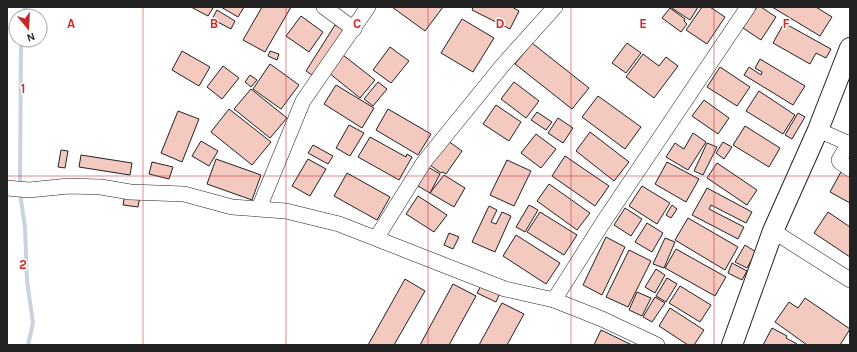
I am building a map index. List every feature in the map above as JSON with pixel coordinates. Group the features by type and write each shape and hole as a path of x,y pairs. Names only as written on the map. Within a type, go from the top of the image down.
{"main road":[{"path":"732,345 773,231 818,130 850,48"}],"street":[{"path":"324,7 354,29"},
{"path":"259,208 304,101 368,7"},
{"path":"377,237 424,162 502,66 555,7"},
{"path":"554,300 602,224 748,7"},
{"path":"818,130 849,144 839,160 850,169"},
{"path":"7,188 29,190 69,186 101,187 130,192 184,194 232,207 286,211 339,224 377,237 505,289 554,300 602,319 658,345"},
{"path":"773,231 850,280"}],"building":[{"path":"191,7 210,7 213,8 208,16"},
{"path":"221,7 244,7 238,17"},
{"path":"262,7 291,7 265,52 243,40"},
{"path":"392,7 443,7 425,31"},
{"path":"473,7 512,7 519,11 510,29 472,10"},
{"path":"670,7 698,7 690,20"},
{"path":"702,7 710,7 725,17 707,44 686,30"},
{"path":"757,7 761,7 776,17 761,40 743,28"},
{"path":"772,7 816,7 832,17 820,36"},
{"path":"670,8 685,19 684,21 687,24 681,32 662,18"},
{"path":"217,10 235,21 231,29 212,19"},
{"path":"301,16 323,32 309,52 286,36"},
{"path":"462,19 494,38 473,72 441,53"},
{"path":"784,23 831,49 826,58 816,53 810,64 773,43"},
{"path":"335,25 344,30 315,77 306,71"},
{"path":"532,43 589,88 572,109 515,64"},
{"path":"627,43 641,53 626,73 612,63"},
{"path":"390,47 409,61 391,83 373,70"},
{"path":"182,51 210,67 199,86 172,70"},
{"path":"270,51 279,54 277,60 268,56"},
{"path":"643,54 659,66 666,57 678,66 654,98 626,77"},
{"path":"343,55 375,80 360,98 329,73"},
{"path":"760,59 805,86 793,105 744,75 749,67 761,75 762,72 755,68"},
{"path":"270,64 299,85 281,109 253,89"},
{"path":"223,66 239,78 222,99 207,87"},
{"path":"720,67 750,87 737,106 707,87"},
{"path":"250,75 257,80 251,87 245,82"},
{"path":"378,82 387,89 373,106 364,99"},
{"path":"514,82 539,101 526,118 501,99"},
{"path":"336,85 374,108 362,128 324,104"},
{"path":"251,89 287,118 270,138 234,109"},
{"path":"759,91 795,115 783,134 746,111"},
{"path":"598,96 641,127 625,149 582,117"},
{"path":"704,100 729,118 718,134 692,116"},
{"path":"496,105 521,122 509,141 483,124"},
{"path":"229,109 271,142 252,165 211,132"},
{"path":"388,109 431,134 418,155 376,130"},
{"path":"178,111 199,119 182,162 161,153"},
{"path":"537,112 552,122 546,130 531,120"},
{"path":"798,113 805,117 792,139 785,135"},
{"path":"558,118 573,128 563,143 548,133"},
{"path":"349,125 364,133 350,156 336,148"},
{"path":"745,126 780,148 769,167 733,145"},
{"path":"590,132 629,162 614,181 576,151"},
{"path":"693,133 706,142 688,170 666,157 675,143 684,149"},
{"path":"536,134 556,149 541,168 521,153"},
{"path":"370,137 406,157 407,154 412,157 399,180 358,157"},
{"path":"201,141 218,151 209,166 192,156"},
{"path":"448,141 462,151 446,174 443,172 441,173 430,165"},
{"path":"723,142 732,147 724,159 716,153"},
{"path":"707,143 717,147 703,175 694,171"},
{"path":"313,145 333,156 328,164 308,153"},
{"path":"61,150 68,151 65,168 58,167"},
{"path":"81,155 132,163 130,175 79,167"},
{"path":"565,156 609,186 595,206 552,176"},
{"path":"216,159 261,175 252,200 207,184"},
{"path":"308,159 326,169 310,196 292,186"},
{"path":"507,160 531,171 514,206 490,195"},
{"path":"152,162 173,167 169,179 149,174"},
{"path":"667,162 699,179 686,202 655,184"},
{"path":"717,163 757,190 747,205 707,178"},
{"path":"428,167 440,174 430,193 418,186"},
{"path":"842,170 850,175 850,203 830,192"},
{"path":"347,173 390,197 377,220 334,196"},
{"path":"444,175 465,188 454,207 430,193"},
{"path":"549,184 590,213 577,230 537,201"},
{"path":"642,186 670,203 657,224 629,206"},
{"path":"707,188 752,212 746,223 711,205 709,209 744,227 738,239 692,215"},
{"path":"125,194 140,196 138,207 123,205"},
{"path":"418,196 447,215 434,232 406,214"},
{"path":"529,205 538,210 525,232 516,227"},
{"path":"672,205 677,209 671,218 666,215"},
{"path":"489,206 497,210 491,222 496,224 502,212 511,216 495,252 472,242"},
{"path":"625,208 642,219 631,236 614,225"},
{"path":"540,212 577,235 564,255 527,232"},
{"path":"828,212 850,227 850,257 814,233"},
{"path":"688,218 738,247 725,270 675,240"},
{"path":"647,223 663,233 652,252 635,242"},
{"path":"449,233 459,237 453,249 444,245"},
{"path":"516,235 560,263 546,284 503,256"},
{"path":"606,237 625,247 602,295 583,285"},
{"path":"665,238 675,242 664,268 653,264"},
{"path":"745,245 756,252 747,268 735,262"},
{"path":"676,249 726,277 715,296 665,268"},
{"path":"629,250 651,261 628,307 606,297"},
{"path":"732,263 747,271 742,280 728,273"},
{"path":"656,269 665,275 655,293 645,287"},
{"path":"667,278 677,284 666,302 656,296"},
{"path":"405,279 425,291 394,345 368,345"},
{"path":"453,284 476,296 449,345 420,345"},
{"path":"482,284 500,293 496,302 477,293"},
{"path":"680,286 711,305 700,322 669,303"},
{"path":"637,292 651,298 642,316 629,310"},
{"path":"655,297 665,303 652,322 643,317"},
{"path":"805,298 850,329 840,345 807,345 775,322 789,302 798,308"},
{"path":"502,303 524,314 507,345 479,345"},
{"path":"670,308 704,330 694,345 688,345 659,326"},
{"path":"772,328 787,336 786,338 797,344 763,345"},
{"path":"601,330 632,345 594,345"}],"waterway":[{"path":"20,186 21,48"},
{"path":"20,193 25,228 27,281 33,323 28,345"}]}
